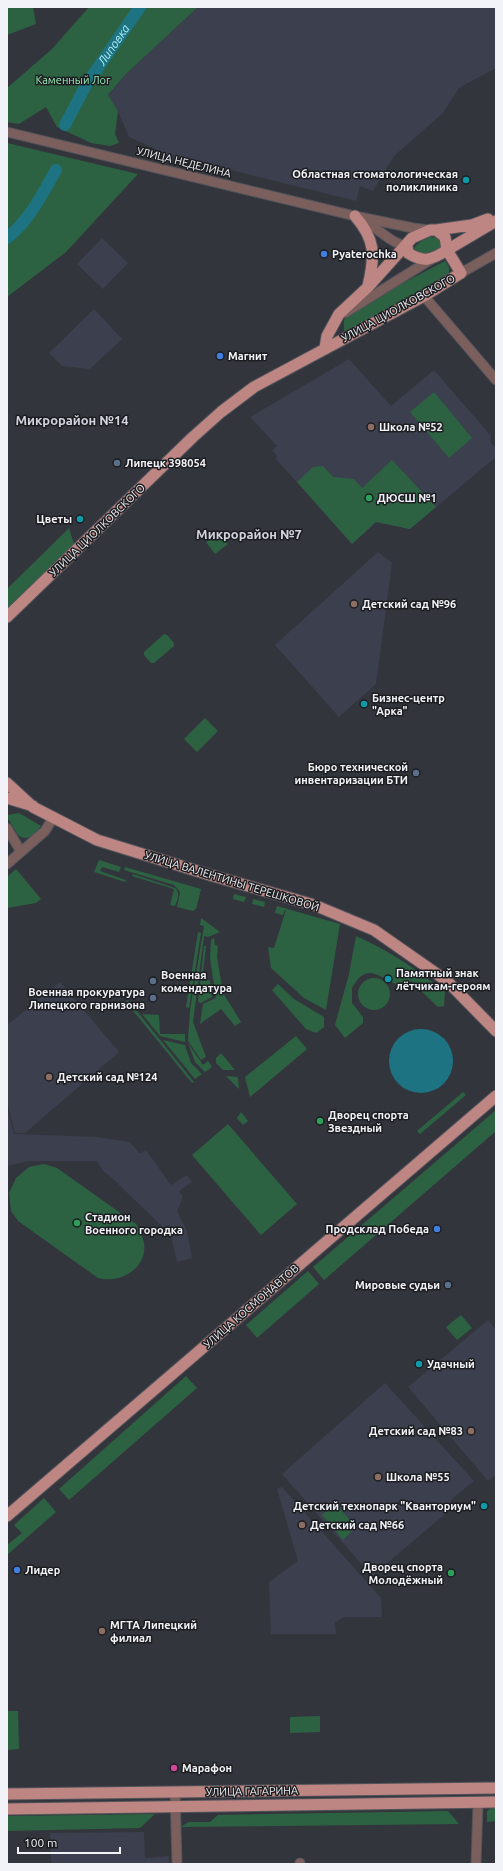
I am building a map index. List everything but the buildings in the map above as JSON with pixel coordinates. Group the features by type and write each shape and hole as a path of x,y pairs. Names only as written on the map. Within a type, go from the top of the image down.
{"main road":[{"path":"356,216 366,228 373,246 373,263 368,287"},
{"path":"496,216 472,226 433,230 412,238 406,246 408,253 415,258 430,260 496,221"},
{"path":"433,230 445,237 447,250"},
{"name":"УЛИЦА ЦИОЛКОВСКОГО","path":"325,348 327,336 336,318 368,287 406,246"},
{"name":"УЛИЦА ЦИОЛКОВСКОГО","path":"7,617 168,461 221,412 254,387 424,296 461,273 447,250"},
{"name":"УЛИЦА ВАЛЕНТИНЫ ТЕРЕШКОВОЙ","path":"7,783 33,806 53,818 97,840 128,851 314,905 374,930 447,981 496,1031"},
{"name":"УЛИЦА ВАЛЕНТИНЫ ТЕРЕШКОВОЙ","path":"7,798 33,806"},
{"name":"УЛИЦА КОСМОНАВТОВ","path":"7,1516 496,1096"},
{"name":"УЛИЦА ГАГАРИНА","path":"7,1794 496,1788"},
{"name":"УЛИЦА ГАГАРИНА","path":"7,1809 496,1802"}],"street":[{"name":"УЛИЦА НЕДЕЛИНА","path":"7,132 356,216 402,226 433,230"},
{"name":"УЛИЦА НЕДЕЛИНА","path":"356,216 376,228 397,245 406,246"},
{"path":"461,273 496,253"},
{"path":"336,318 430,260"},
{"path":"424,296 496,380"},
{"path":"7,864 45,831 53,818"},
{"path":"7,828 21,852"},
{"path":"14,841 22,845 34,841"},
{"path":"175,1792 177,1864"},
{"path":"476,1864 478,1803"}],"shaded area":[{"path":"198,7 496,7 496,68 459,88 443,113 394,156 373,191 360,186 356,201 167,154 129,137 118,111 108,96 126,74"},
{"path":"102,238 128,263 103,289 77,264"},
{"path":"94,309 122,339 90,369 62,366 49,353"},
{"name":"Школа №52","path":"349,359 391,406 434,370 491,436 490,442 496,448 496,457 410,529 376,522 352,544 276,459 277,456 272,450 277,446 250,417"},
{"name":"Детский сад №96","path":"378,552 392,563 376,684 339,717 275,645"},
{"name":"Детский сад №124","path":"60,982 119,1052 25,1133 15,1133 7,1102 7,1025"},
{"path":"7,1109 14,1134 97,1137 130,1142 140,1154 146,1150 171,1185 187,1175 192,1182 179,1191 183,1197 177,1211 187,1231 192,1258 177,1262 171,1235 103,1171 97,1161 29,1161 7,1166"},
{"name":"Детский сад №83","path":"488,1320 496,1330 496,1475 488,1481 408,1387"},
{"name":"Школа №55","path":"385,1383 474,1481 453,1498 444,1515 372,1576 282,1474"},
{"name":"Детский сад №66","path":"282,1487 381,1598 382,1617 344,1617 335,1623 336,1634 271,1634 269,1582 298,1561 277,1489"},
{"path":"144,1832 145,1858 169,1856 169,1864 51,1864 50,1833"}],"green space":[{"path":"7,7 33,7 36,24 7,35"},
{"name":"Каменный Лог","path":"89,7 198,7 126,74 108,95 118,111 115,134 119,143 110,146 91,143 57,127 46,107 19,124 7,122 7,88 52,49"},
{"path":"7,143 138,174 66,252 7,297"},
{"path":"431,237 439,238 444,246 434,255 416,253 414,248 422,241"},
{"path":"445,261 449,270 445,280 346,333 344,332 344,320 352,310"},
{"path":"434,392 472,438 449,458 410,412"},
{"name":"ДЮСШ №1","path":"392,460 436,507 410,529 376,522 352,544 297,482 313,467 323,466 333,477 354,479 362,488"},
{"path":"69,528 74,544 7,610 7,589"},
{"path":"219,532 228,544 215,554 206,542"},
{"path":"164,634 167,635 174,643 174,646 154,663 151,663 144,655 144,652"},
{"path":"205,718 218,731 197,752 184,739"},
{"path":"19,813 41,826 28,838 18,835 7,817 7,815"},
{"path":"99,860 121,867 119,872 102,867 100,871 126,880 125,882 94,872"},
{"path":"125,867 201,889 196,909 193,911 177,907 180,892 174,885 124,870"},
{"path":"16,869 41,899 36,903 7,908 7,877"},
{"path":"133,874 175,888 178,894 175,906 170,905 174,889 132,876"},
{"path":"234,894 246,897 244,902 233,899"},
{"path":"253,899 265,902 264,907 252,904"},
{"path":"277,906 340,924 326,1010 304,998 271,968 268,947 274,948 286,910 283,915 275,913"},
{"path":"201,918 220,932 208,937 204,936 193,1022 206,1057 201,1060 188,1041 190,1010 204,926 200,925"},
{"path":"198,932 201,933 189,1008 186,1007"},
{"path":"356,936 391,954 413,968 445,992 444,1006 438,1007 411,981 402,984 395,983 376,974 364,974 358,979 352,988 352,1003 363,1017 363,1023 345,1038 335,1025 349,974"},
{"path":"214,938 215,945 218,946 217,957 223,993 241,1022 235,1026 221,1009 200,1024 203,1004 216,998 210,958 211,940"},
{"path":"204,946 206,946 202,981 210,980 212,997 201,1003 198,1002"},
{"path":"371,978 377,978 387,985 390,994 389,1000 383,1007 377,1010 371,1010 361,1003 358,997 358,991 365,981"},
{"path":"278,984 294,999 324,1017 324,1027 316,1033 306,1029 272,990"},
{"path":"128,1000 194,1082 192,1083 126,1002"},
{"path":"142,1014 159,1015 160,1034 185,1034 185,1042 160,1036"},
{"path":"296,1036 307,1049 250,1097 245,1077"},
{"path":"163,1040 185,1045 191,1063 202,1074 195,1079"},
{"path":"188,1043 203,1065 208,1061 212,1067 205,1072 195,1062"},
{"path":"221,1053 235,1070 223,1070 216,1063 216,1058"},
{"path":"226,1076 238,1077 239,1089"},
{"path":"463,1092 466,1095 420,1134 417,1131"},
{"path":"496,1110 496,1131 324,1280 313,1267"},
{"path":"241,1112 248,1121 243,1125 237,1118"},
{"path":"228,1124 297,1204 261,1235 192,1155"},
{"name":"Стадион Военного городка","path":"44,1164 57,1168 136,1224 142,1234 144,1246 140,1263 134,1270 117,1278 98,1278 18,1221 11,1211 9,1193 16,1178 29,1167"},
{"path":"308,1271 319,1284 257,1338 246,1325"},
{"path":"461,1315 472,1328 457,1340 446,1327"},
{"path":"186,1376 197,1388 69,1500 59,1489"},
{"path":"44,1498 56,1512 7,1555 7,1545 22,1533 14,1525"},
{"path":"335,1503 356,1527 343,1540 322,1515"},
{"path":"7,1711 18,1711 19,1749 7,1750"},
{"path":"320,1716 320,1732 290,1733 290,1717"},
{"path":"493,1807 496,1807 496,1821 487,1822 487,1811"},
{"path":"448,1811 459,1824 180,1827 189,1822 210,1822 218,1815"},
{"path":"155,1814 140,1828 7,1831 7,1816"}],"water":[{"path":"415,1029 427,1029 444,1038 451,1049 453,1061 451,1073 444,1084 427,1093 415,1093 403,1088 394,1079 389,1067 389,1055 394,1043 403,1034"}],"waterway":[{"name":"Липовка","path":"65,125 86,85 140,7"},
{"name":"Липовка","path":"7,238 29,215 56,170"}],"place":[{"name":"Областная стоматологическая поликлиника","path":"466,180"},
{"name":"Pyaterochka","path":"324,254"},
{"name":"Магнит","path":"220,356"},
{"name":"Школа №52","path":"371,427"},
{"name":"Липецк 398054","path":"117,463"},
{"name":"ДЮСШ №1","path":"369,498"},
{"name":"Цветы","path":"80,519"},
{"name":"Детский сад №96","path":"354,604"},
{"name":"Бизнес-центр \"Арка\"","path":"364,704"},
{"name":"Бюро технической инвентаризации БТИ","path":"416,773"},
{"name":"Памятный знак лётчикам-героям","path":"388,979"},
{"name":"Военная комендатура","path":"153,981"},
{"name":"Военная прокуратура Липецкого гарнизона","path":"153,998"},
{"name":"Детский сад №124","path":"49,1077"},
{"name":"Дворец спорта Звездный","path":"320,1121"},
{"name":"Стадион Военного городка","path":"77,1223"},
{"name":"Продсклад Победа","path":"437,1229"},
{"name":"Мировые судьи","path":"448,1285"},
{"name":"Удачный","path":"419,1364"},
{"name":"Детский сад №83","path":"471,1431"},
{"name":"Школа №55","path":"378,1477"},
{"name":"Детский технопарк \"Кванториум\"","path":"484,1506"},
{"name":"Детский сад №66","path":"302,1525"},
{"name":"Лидер","path":"17,1570"},
{"name":"Дворец спорта Молодёжный","path":"451,1573"},
{"name":"МГТА Липецкий филиал","path":"102,1631"},
{"name":"Марафон","path":"174,1768"}],"district":[{"name":"Микрорайон №14","path":"72,420"},
{"name":"Микрорайон №7","path":"249,534"}]}
